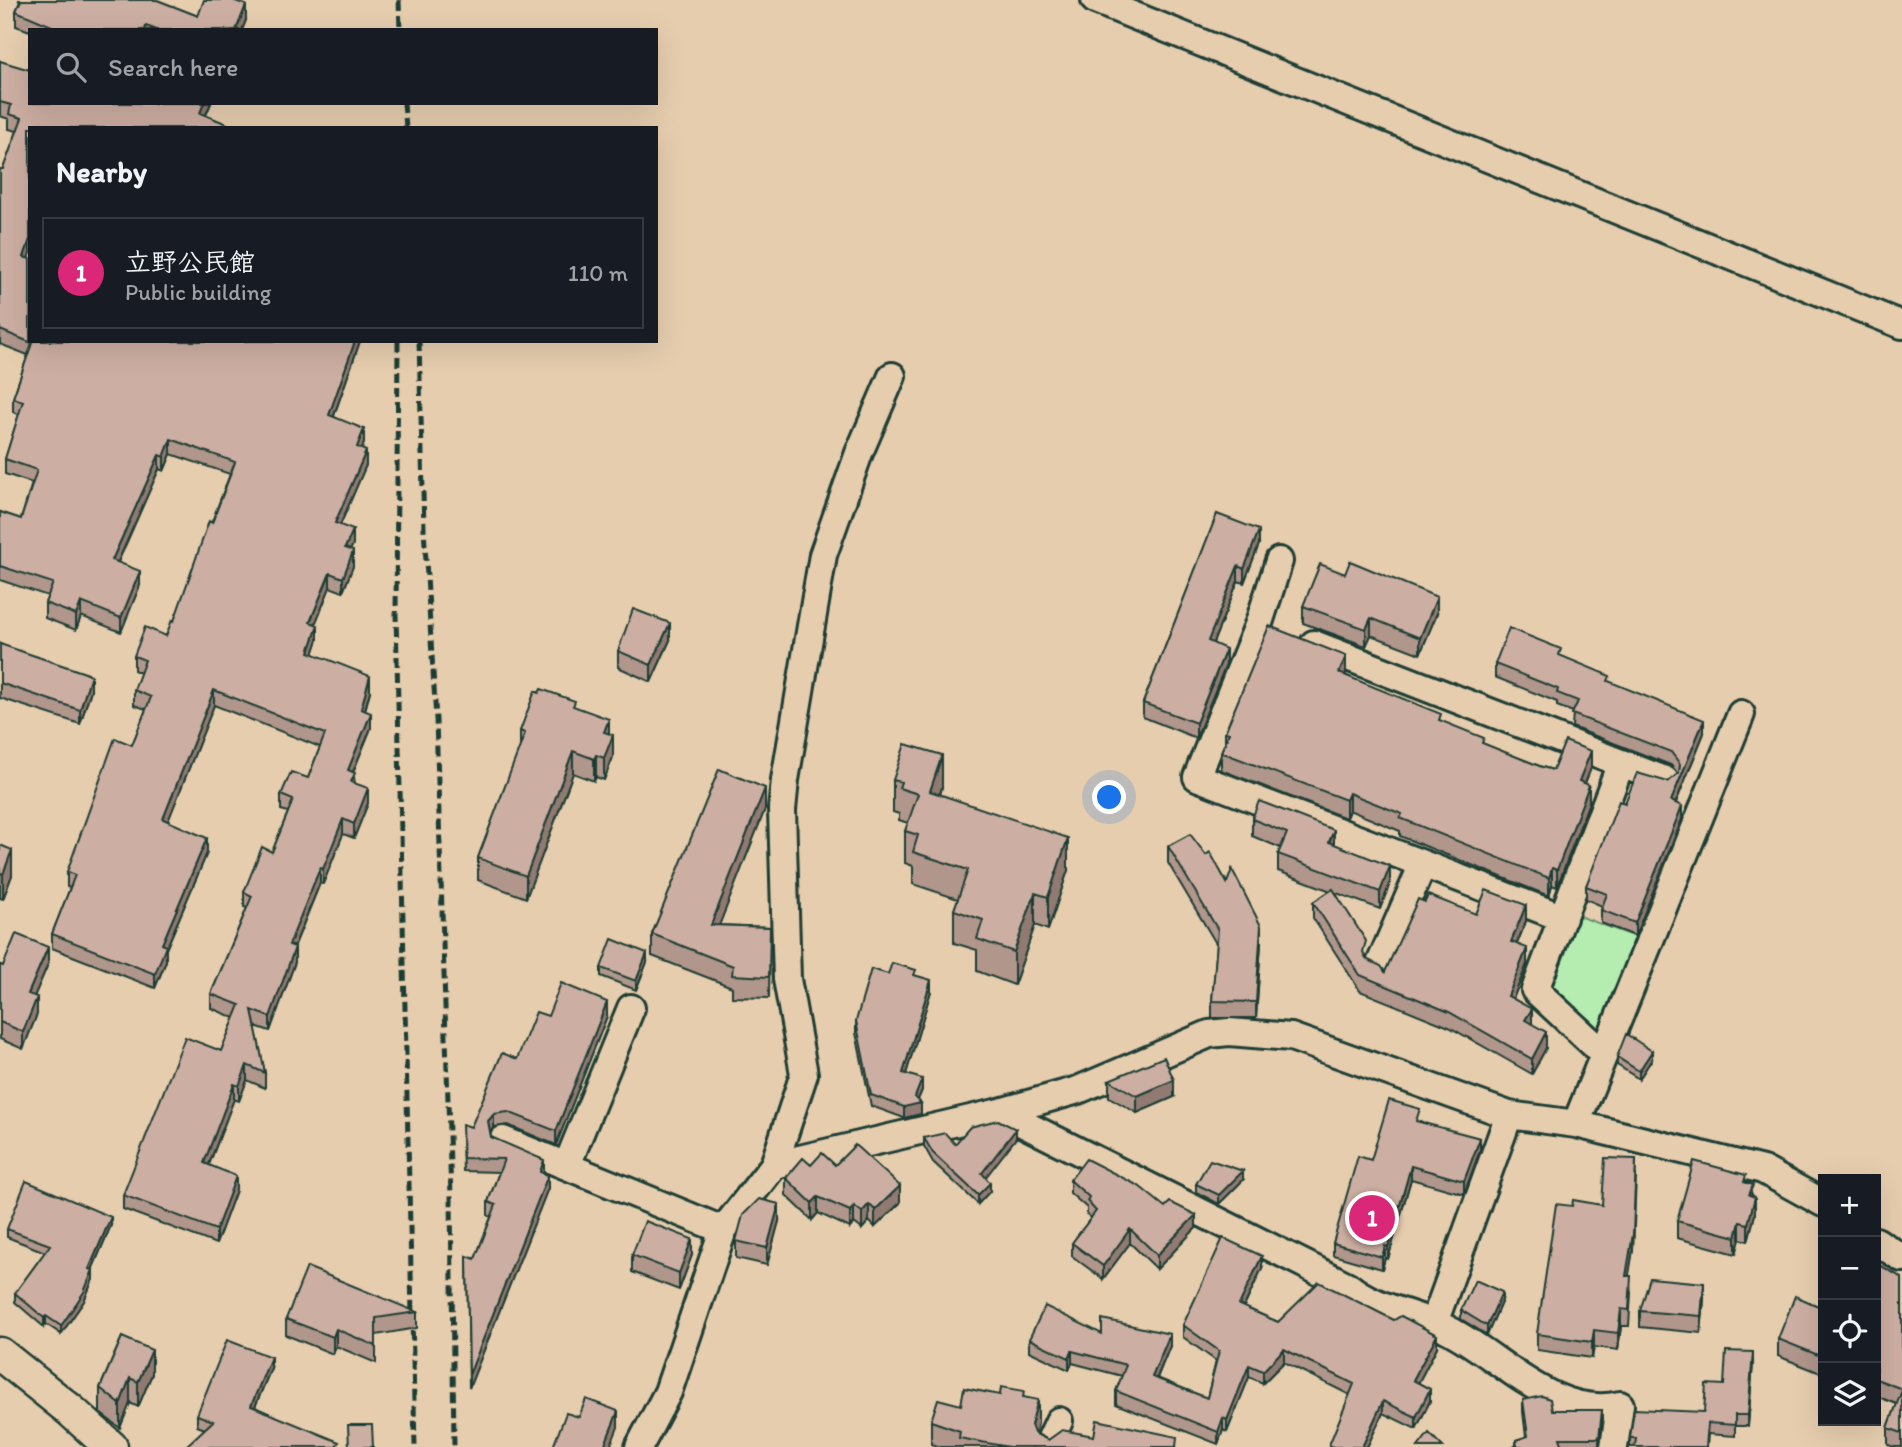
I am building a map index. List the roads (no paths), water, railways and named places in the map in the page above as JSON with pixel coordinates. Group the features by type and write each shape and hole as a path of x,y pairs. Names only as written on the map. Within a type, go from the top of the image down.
{"street":[{"path":"1095,0 1902,325"},
{"path":"639,1447 668,1392 723,1230 774,1165 804,1074 787,979 782,810 785,780 823,555 859,453 892,376"},
{"path":"1279,561 1259,623 1197,777 1563,918"},
{"path":"1259,623 1665,780"},
{"path":"1576,1124 1741,714"},
{"path":"1604,1054 1535,990 1621,763"},
{"path":"1379,966 1423,864"},
{"path":"567,1165 631,1007"},
{"path":"774,1165 1000,1112 1078,1090 1209,1034 1229,1032 1291,1037 1508,1115 1576,1124 1763,1170 1818,1200"},
{"path":"1000,1112 1225,1222 1348,1286 1361,1297 1434,1323 1480,1348 1532,1384 1587,1407 1601,1409 1620,1405 1614,1447"},
{"path":"1434,1323 1508,1115"},
{"path":"503,1140 723,1230"},
{"path":"1881,1244 1902,1258"},
{"path":"0,1354 111,1447"},
{"path":"1047,1447 1059,1421"}],"railway":[{"path":"399,0 400,28"},
{"path":"404,105 406,126"},
{"path":"398,343 396,614 415,1447"},
{"path":"419,343 424,529 436,719 451,1197 454,1447"}],"place":[{"name":"立野公民館","path":"1372,1218"}]}
